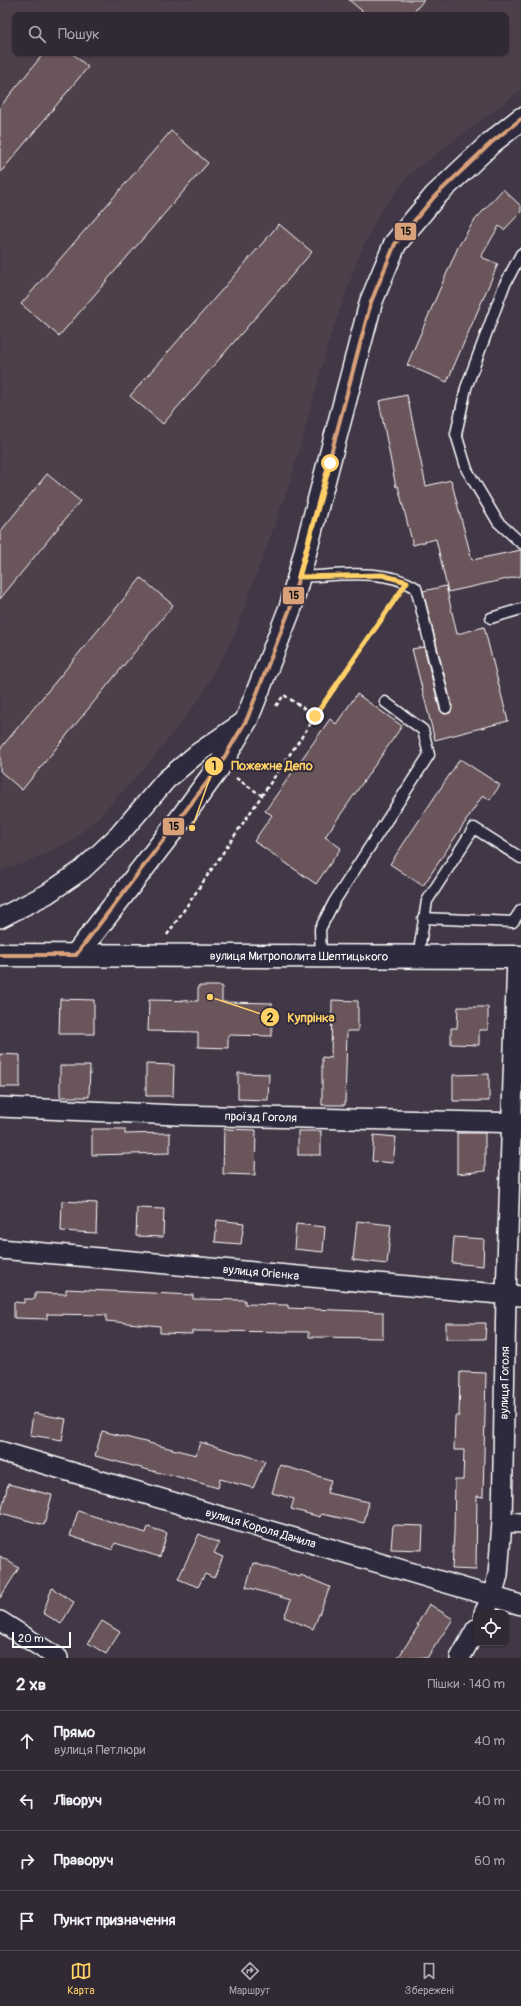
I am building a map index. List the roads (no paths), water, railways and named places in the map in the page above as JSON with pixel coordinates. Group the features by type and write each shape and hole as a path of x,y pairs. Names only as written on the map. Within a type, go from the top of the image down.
{"main road":[{"path":"76,955 218,768 247,719 283,628 299,577 371,302 395,244 435,196 492,142 521,119"},
{"name":"вулиця Митрополита Шептицького","path":"0,955 519,957"}],"street":[{"path":"0,918 47,894 82,870 118,836 166,780 198,753 247,719"},
{"name":"вулиця Гоголя","path":"488,1605 498,1575 514,1296 519,957"},
{"name":"проїзд Гоголя","path":"0,1107 176,1115 517,1123"},
{"name":"вулиця Огієнка","path":"0,1250 514,1296"},
{"name":"вулиця Короля Данила","path":"0,1451 488,1605 521,1605"},
{"path":"502,1522 521,1523"},
{"path":"0,1621 58,1658"},
{"path":"460,1658 473,1634"}],"lane":[{"path":"521,254 504,286 466,388 456,434 467,470 486,502 498,522 521,543"},
{"path":"299,577 382,575 407,582 416,588 446,708"},
{"path":"491,618 521,609"},
{"path":"321,956 320,929 334,902 429,755 423,730 385,702"},
{"path":"418,957 423,918 427,901 474,828 521,858"},
{"path":"423,918 517,922 521,910"}],"place":[{"name":"Пожежне Депо","path":"192,828"},
{"name":"Купрінка","path":"210,997"}]}
